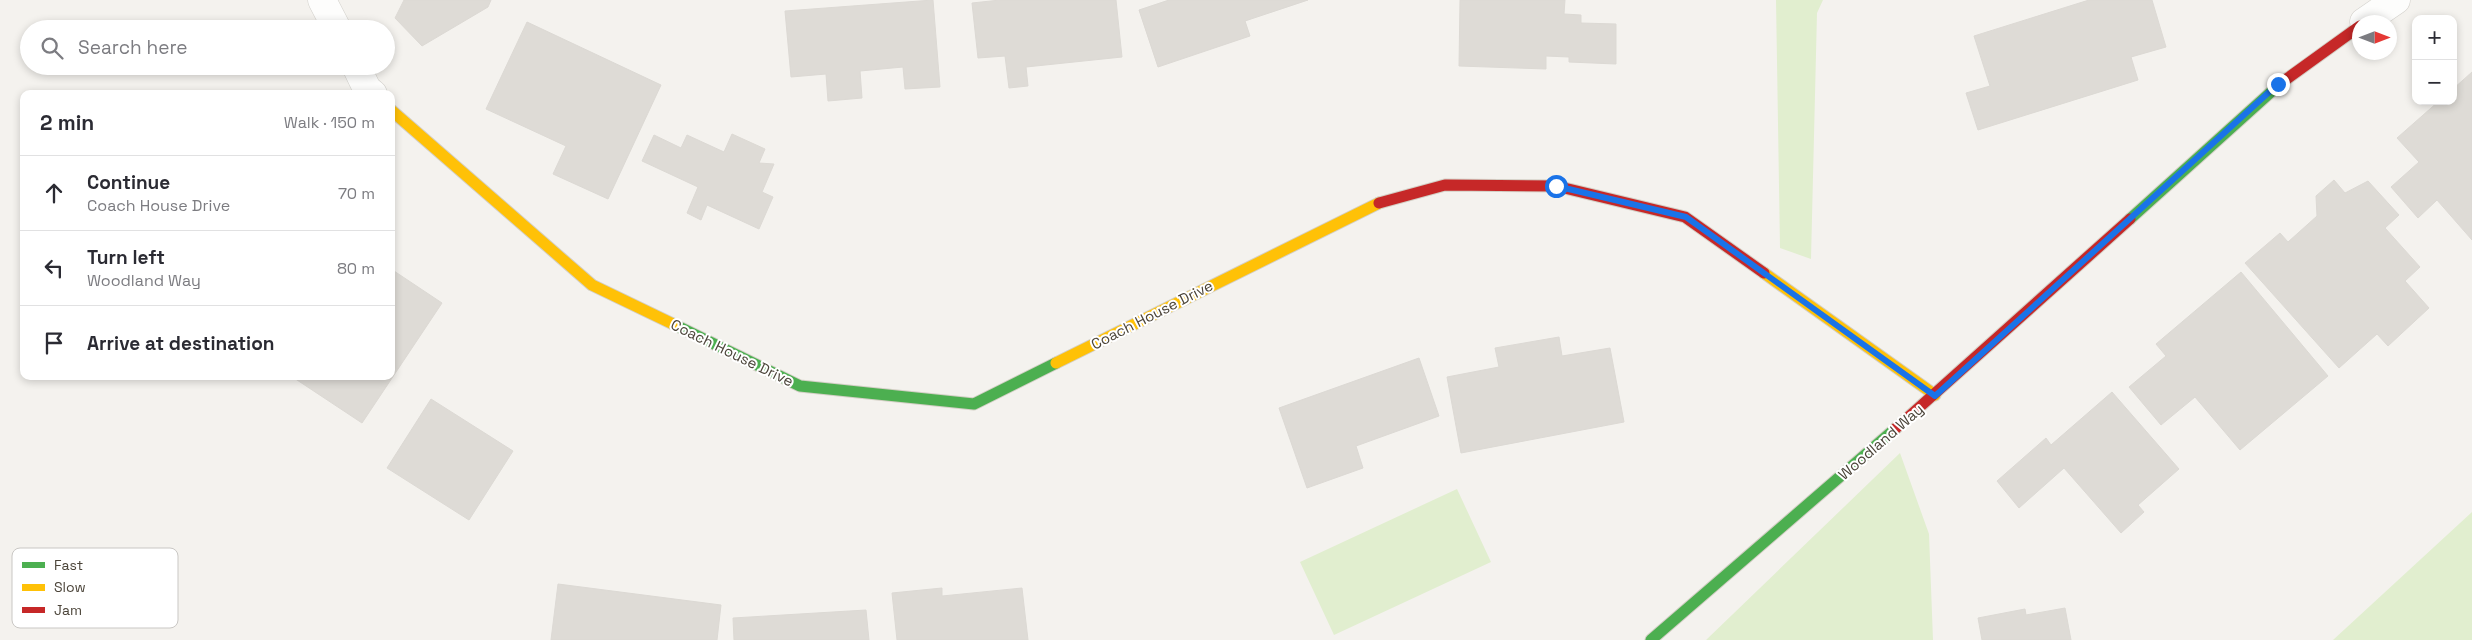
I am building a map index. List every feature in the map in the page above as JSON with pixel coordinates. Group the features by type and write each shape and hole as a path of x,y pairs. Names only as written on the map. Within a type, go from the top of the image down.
{"street":[{"path":"322,0 332,20"},
{"path":"2374,15 2396,0"},
{"name":"Woodland Way","path":"1651,640 1935,396 2278,84 2352,32"},
{"path":"360,75 368,90"},
{"name":"Coach House Drive","path":"395,113 592,284 800,386 974,404 1371,205 1445,185 1455,185 1556,186 1686,217 1935,396"}],"green space":[{"path":"1776,0 1823,0 1817,13 1811,259 1780,248"},
{"path":"1900,453 1929,534 1933,640 1706,640"},
{"path":"1457,489 1491,562 1334,635 1300,562"},
{"path":"2472,512 2472,640 2333,640"}],"building":[{"path":"404,0 491,0 488,7 422,46 395,18"},
{"path":"933,0 940,87 905,89 903,67 860,71 862,98 828,101 826,74 791,77 785,11"},
{"path":"1000,0 1116,0 1122,57 1026,67 1028,86 1009,88 1005,56 978,58 972,3"},
{"path":"1169,0 1308,0 1245,21 1250,36 1158,67 1139,10"},
{"path":"1460,0 1565,0 1564,14 1581,15 1581,23 1616,24 1616,64 1569,62 1569,57 1546,56 1546,69 1459,66"},
{"path":"2089,0 2152,0 2166,47 2131,57 2138,80 1978,130 1966,93 1990,86 1974,36"},
{"path":"527,22 661,85 608,199 553,174 566,146 486,109"},
{"path":"2472,72 2472,240 2437,200 2418,218 2391,187 2419,162 2397,138 2434,105 2457,105 2457,85"},
{"path":"732,134 765,149 759,163 774,164 762,192 773,197 759,229 707,205 701,220 687,213 698,187 642,161 654,135 681,148 687,135 724,152"},
{"path":"2334,180 2345,193 2368,181 2399,215 2385,228 2420,267 2405,281 2429,308 2388,346 2377,334 2339,368 2245,263 2280,233 2288,242 2317,216 2316,196"},
{"path":"395,272 442,303 395,374"},
{"path":"2241,272 2328,376 2240,450 2195,397 2161,425 2129,387 2166,356 2156,344"},
{"path":"1559,337 1562,356 1610,348 1624,422 1461,453 1447,377 1499,367 1495,348"},
{"path":"1419,358 1439,416 1356,446 1363,468 1307,488 1279,408"},
{"path":"297,380 391,380 362,423"},
{"path":"2112,392 2179,469 2138,505 2144,512 2121,533 2064,468 2019,508 1997,481 2046,438 2051,445"},
{"path":"431,399 513,451 469,520 387,468"},
{"path":"558,584 721,605 717,640 551,640"},
{"path":"942,588 942,596 1022,588 1028,640 897,640 892,593"},
{"path":"2065,608 2071,640 1982,640 1978,618 2025,609 2026,615"},
{"path":"866,610 869,640 734,640 733,618"}],"traffic: fast":[{"path":"2130,219 2281,83"},
{"path":"673,324 800,386 974,404 1056,363"},
{"path":"1651,640 1895,429"}],"traffic: slow":[{"path":"395,113 592,285 673,324"},
{"path":"1056,363 1379,203"},
{"path":"1764,273 1935,395"}],"traffic: jam":[{"path":"2281,83 2352,32"},
{"path":"1379,203 1445,185 1556,186 1685,217 1764,273"},
{"path":"1895,429 2130,219"}],"route":[{"path":"1556,186 1686,217 1935,396 2278,84"}]}
